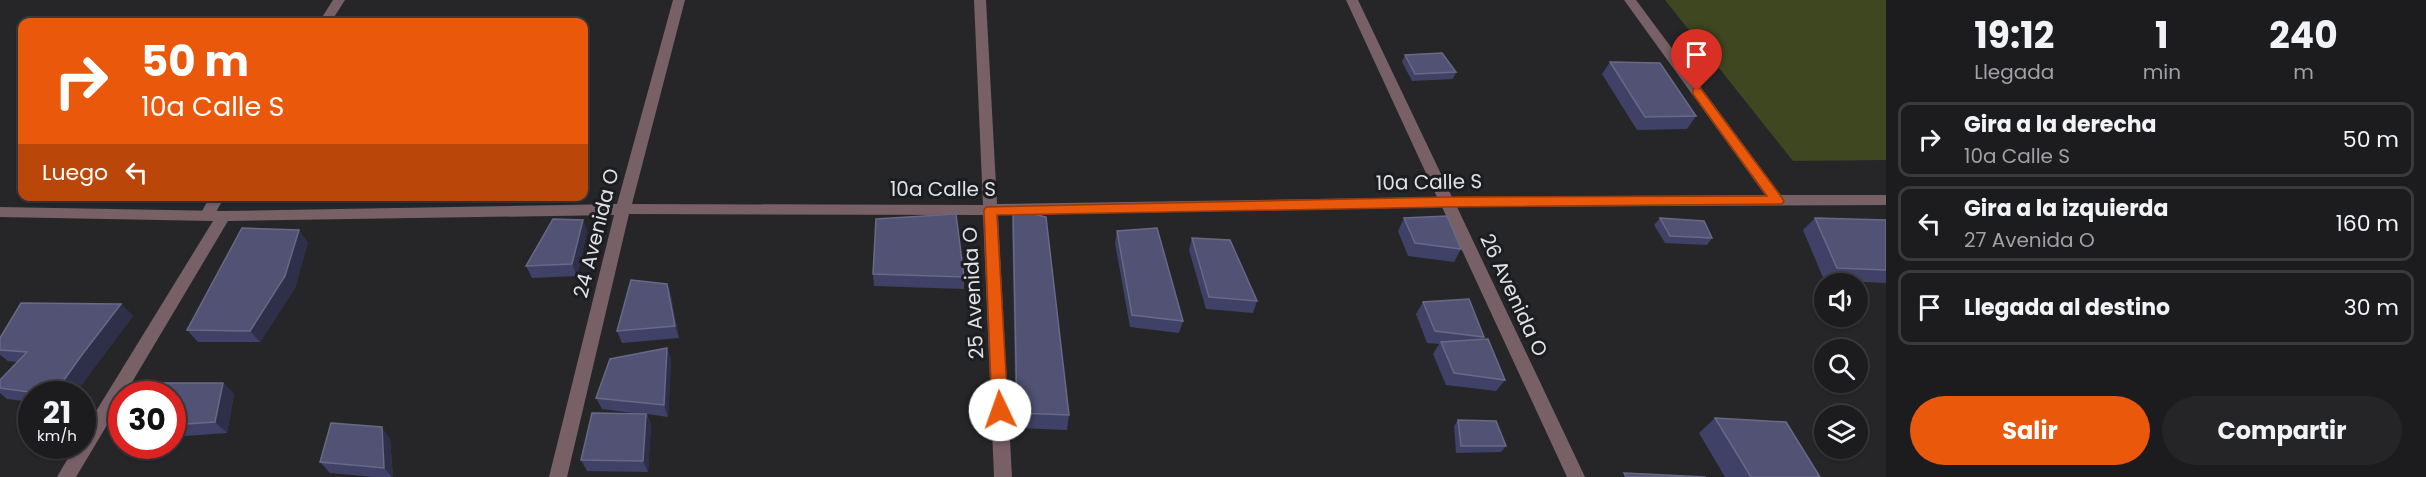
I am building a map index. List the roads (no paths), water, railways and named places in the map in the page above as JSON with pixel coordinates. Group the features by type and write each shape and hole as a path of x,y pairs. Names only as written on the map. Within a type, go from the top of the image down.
{"street":[{"path":"328,18 339,0"},
{"name":"24 Avenida O","path":"558,477 623,209 680,0"},
{"name":"25 Avenida O","path":"980,0 1003,477"},
{"name":"26 Avenida O","path":"1352,0 1576,477"},
{"path":"1630,0 1778,201"},
{"name":"10a Calle S","path":"0,212 224,216 623,209 990,210 1447,202 1886,200"},
{"path":"207,215 215,201"},
{"path":"66,477 224,216"}]}
